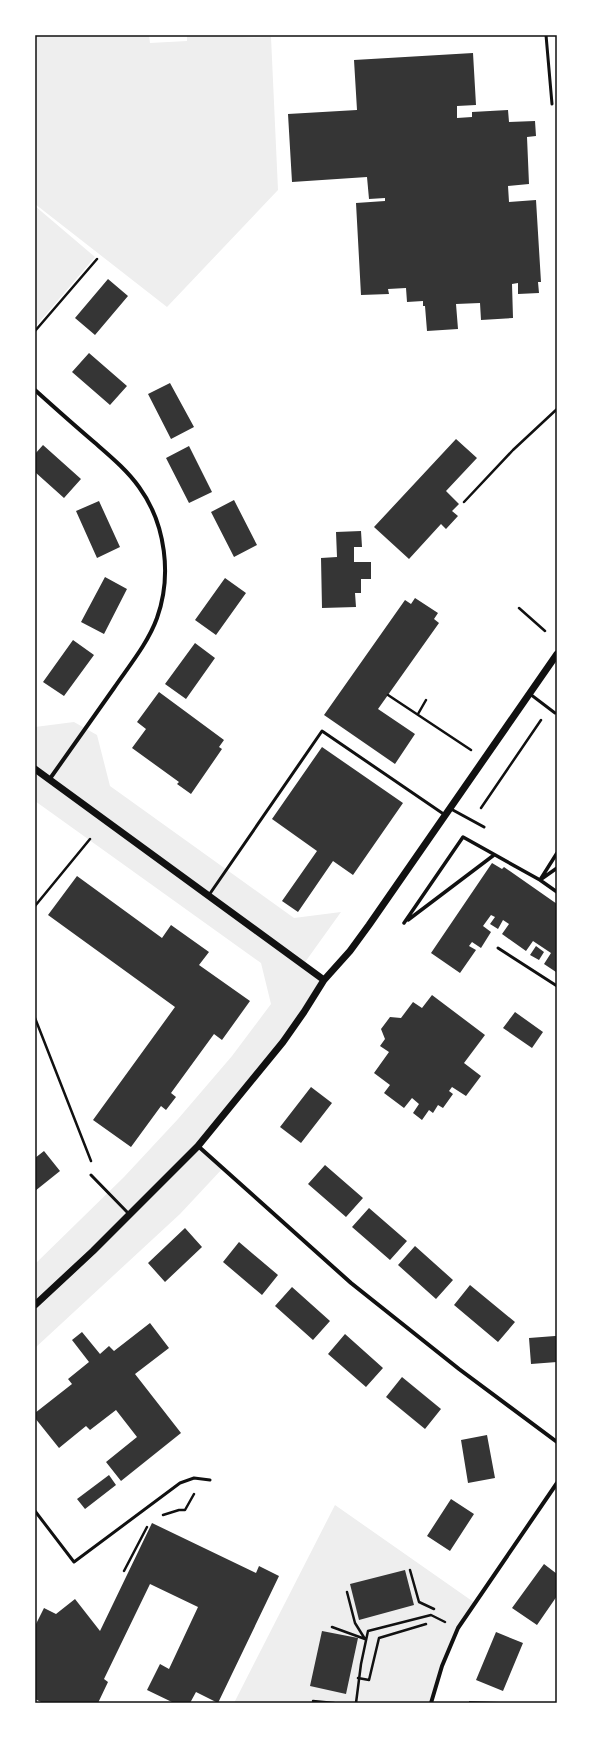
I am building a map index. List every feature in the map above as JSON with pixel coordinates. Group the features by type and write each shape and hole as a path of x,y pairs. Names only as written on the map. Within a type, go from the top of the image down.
{"street":[{"path":"35,390 120,465 140,488 155,514 159,529 165,568 161,602 157,618 149,634 127,669 49,780"},
{"path":"35,1305 130,1215 198,1146 289,1034 324,980 362,936 557,654"},
{"path":"35,769 324,980"},
{"path":"494,855 404,923 463,837 540,880 557,892"},
{"path":"540,880 557,853"},
{"path":"540,880 557,868"},
{"path":"198,1146 351,1283 459,1369 557,1442"},
{"path":"431,1703 442,1666 458,1628 557,1483"}],"lane":[{"path":"546,35 552,104"},
{"path":"530,694 555,713"},
{"path":"209,895 322,731 446,816"},
{"path":"451,809 484,827"},
{"path":"498,948 557,986"},
{"path":"91,1175 130,1215"},
{"path":"35,1511 74,1562 180,1483 188,1480 210,1480"}],"path":[{"path":"35,331 97,259"},
{"path":"464,502 513,450 557,409"},
{"path":"519,608 544,631"},
{"path":"388,695 485,760"},
{"path":"418,714 426,700"},
{"path":"477,813 542,718"},
{"path":"35,906 90,839"},
{"path":"35,1018 91,1162"},
{"path":"159,1517 179,1510 185,1510 202,1479"},
{"path":"124,1571 149,1523"},
{"path":"410,1570 419,1602 434,1609"},
{"path":"347,1592 355,1622 365,1639"},
{"path":"356,1703 358,1678 365,1639 368,1631 431,1615 458,1628"},
{"path":"358,1678 369,1680 379,1638 426,1624"},
{"path":"332,1627 365,1639"},
{"path":"313,1701 334,1703"}],"shaded area":[{"path":"35,35 149,35 150,43 187,41 187,35 288,35 241,38 271,37 278,190 167,307 35,204"},
{"path":"35,206 95,257 35,327"},
{"path":"74,722 97,735 110,786 294,918 341,912 303,965 324,980 304,1012 198,1146 223,1168 180,1214 35,1348 35,1264 124,1177 178,1119 232,1056 271,1004 261,963 35,801 35,727"},
{"path":"335,1505 475,1603 448,1648 431,1703 234,1703"}],"building":[{"path":"473,53 476,105 457,106 457,118 472,117 472,112 508,110 509,122 535,121 536,136 527,137 529,184 508,186 509,202 536,200 541,282 538,282 539,293 518,294 518,283 512,284 513,318 481,320 480,303 456,304 458,329 427,331 425,306 423,306 423,301 407,302 406,288 388,289 389,294 361,295 356,203 385,201 385,198 369,199 367,177 292,182 288,114 357,110 354,60"},
{"path":"108,279 128,296 95,335 75,318"},
{"path":"89,353 127,386 110,405 72,372"},
{"path":"170,383 194,427 171,439 148,394"},
{"path":"456,439 477,458 446,491 459,504 452,511 458,516 446,529 441,524 409,559 374,527"},
{"path":"43,445 81,479 64,498 35,472 35,454"},
{"path":"189,446 212,492 189,503 166,458"},
{"path":"234,500 257,545 234,557 211,512"},
{"path":"99,501 120,547 97,558 76,511"},
{"path":"361,531 362,547 354,547 354,562 371,562 371,579 361,579 361,593 355,593 356,607 322,608 321,558 337,557 336,532"},
{"path":"105,577 127,589 104,634 81,622"},
{"path":"225,578 246,593 216,635 195,620"},
{"path":"415,598 438,613 434,619 439,623 378,709 415,734 395,764 324,715 405,600 411,604"},
{"path":"73,640 94,655 64,696 43,682"},
{"path":"195,643 215,658 186,699 165,684"},
{"path":"159,692 224,740 219,747 222,749 191,794 177,784 179,782 132,748 146,729 137,722"},
{"path":"322,747 403,803 353,875 333,861 298,912 282,901 317,851 272,819"},
{"path":"492,863 502,869 504,867 557,904 556,972 544,964 551,953 533,941 526,951 502,934 509,924 503,920 498,929 490,924 495,917 491,915 483,926 491,932 481,948 472,942 469,946 476,950 460,973 431,953"},
{"path":"77,876 162,938 171,925 209,952 199,965 250,1001 222,1040 214,1034 171,1093 176,1097 166,1110 161,1106 131,1147 93,1120 175,1007 48,915"},
{"path":"536,946 544,952 539,960 530,955"},
{"path":"432,995 485,1035 464,1063 481,1076 466,1096 452,1087 449,1091 453,1094 443,1108 438,1105 433,1113 429,1110 422,1120 413,1113 419,1104 412,1098 404,1108 384,1093 390,1085 374,1073 389,1052 380,1046 385,1039 381,1029 390,1017 401,1018 413,1002 422,1008"},
{"path":"515,1012 543,1032 532,1048 503,1028"},
{"path":"311,1087 332,1103 301,1143 280,1127"},
{"path":"44,1151 60,1171 35,1191 35,1158"},
{"path":"325,1165 363,1198 346,1217 308,1184"},
{"path":"369,1208 407,1241 390,1260 352,1227"},
{"path":"185,1228 202,1247 165,1282 148,1263"},
{"path":"239,1242 278,1275 262,1295 223,1262"},
{"path":"415,1246 453,1280 436,1299 398,1265"},
{"path":"470,1285 515,1322 498,1342 454,1305"},
{"path":"292,1287 330,1321 313,1340 275,1306"},
{"path":"150,1323 169,1348 135,1374 181,1433 121,1481 106,1462 137,1437 116,1410 90,1430 86,1426 59,1448 35,1418 35,1413 72,1384 68,1379 89,1362 72,1340 82,1332 100,1354 109,1346 114,1351"},
{"path":"345,1334 383,1368 366,1387 328,1354"},
{"path":"557,1336 557,1362 531,1364 529,1338"},
{"path":"402,1377 441,1409 425,1429 386,1397"},
{"path":"487,1435 495,1478 468,1483 461,1440"},
{"path":"109,1475 116,1485 85,1509 77,1499"},
{"path":"451,1499 474,1514 450,1551 427,1536"},
{"path":"152,1523 256,1573 259,1566 279,1576 218,1703 196,1692 190,1703 174,1703 147,1690 160,1664 169,1669 198,1607 150,1584 104,1679 108,1682 98,1703 43,1703 35,1699 35,1626 44,1608 56,1614 75,1599 100,1631"},
{"path":"544,1564 557,1574 557,1596 537,1625 512,1608"},
{"path":"405,1570 414,1605 359,1620 350,1584"},
{"path":"322,1631 358,1638 346,1694 310,1686"},
{"path":"496,1632 523,1643 503,1691 476,1680"},
{"path":"469,1701 500,1702 500,1703 469,1703"}]}
